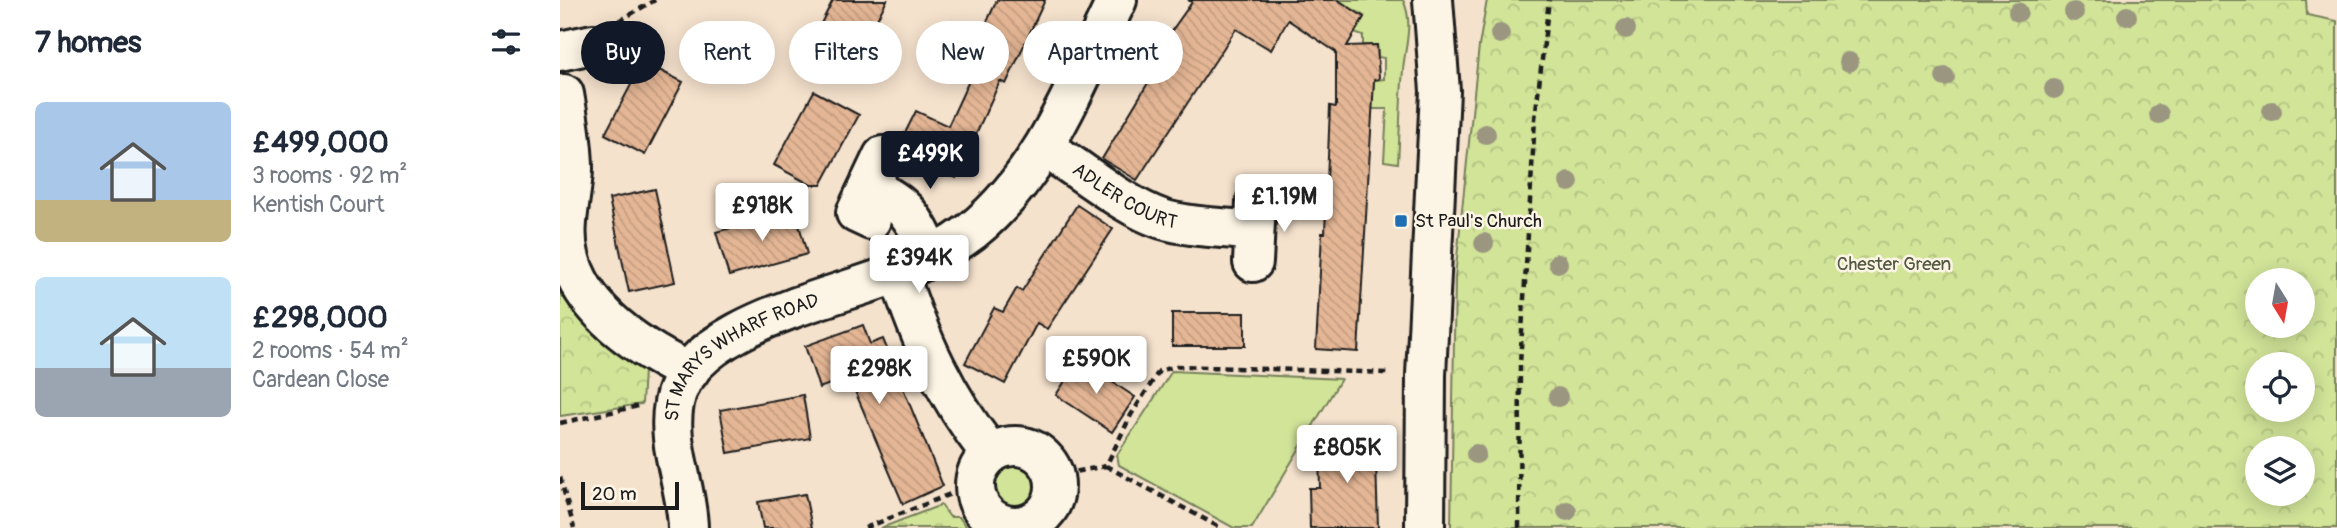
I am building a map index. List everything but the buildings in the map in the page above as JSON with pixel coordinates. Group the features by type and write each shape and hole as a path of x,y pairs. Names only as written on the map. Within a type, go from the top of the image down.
{"street":[{"name":"ST MARYS WHARF ROAD","path":"688,528 672,437 682,386 733,334 758,321 898,272 972,231 1026,175 1045,148 1118,0"},
{"path":"1425,528 1426,375 1440,91 1433,0"},
{"path":"1440,91 1461,0"},
{"path":"564,94 573,169 566,225 568,254 574,271 601,311 623,333 646,349 682,386"},
{"name":"ADLER COURT","path":"1045,148 1086,172 1118,197 1161,219 1255,232"},
{"path":"875,188 893,197 908,210 932,255"},
{"path":"898,272 918,334 982,469 978,501 988,517 998,523 1023,526 1036,521 1049,508 1053,476 1046,461 1037,453 1012,446 982,469"}],"path":[{"path":"1519,528 1520,364 1535,119 1549,0"},
{"path":"1245,368 1253,364"},
{"path":"1106,466 1131,415 1159,371 1177,366 1426,375"},
{"path":"560,423 682,386"},
{"path":"1053,476 1106,466 1221,528"},
{"path":"865,528 982,469"},
{"path":"560,477 574,528"}],"green space":[{"path":"1338,0 1403,0 1408,26 1398,163 1384,161 1387,109 1372,109 1374,80 1384,79 1384,58 1378,57 1377,45 1363,45 1363,36 1354,33 1364,16"},
{"name":"Chester Green","path":"1487,0 2306,0 2307,15 2337,21 2337,528 1451,528 1455,277 1479,46"},
{"path":"560,273 638,360 644,371 642,404 560,416"},
{"path":"1172,371 1341,379 1252,528 1234,528 1119,465 1117,455"},
{"path":"1015,462 1033,469 1040,487 1033,505 1015,512 997,505 990,487 997,469"},
{"path":"941,505 950,517 959,517 967,528 881,528"}],"place":[{"name":"St Paul's Church","path":"1401,221"}]}
